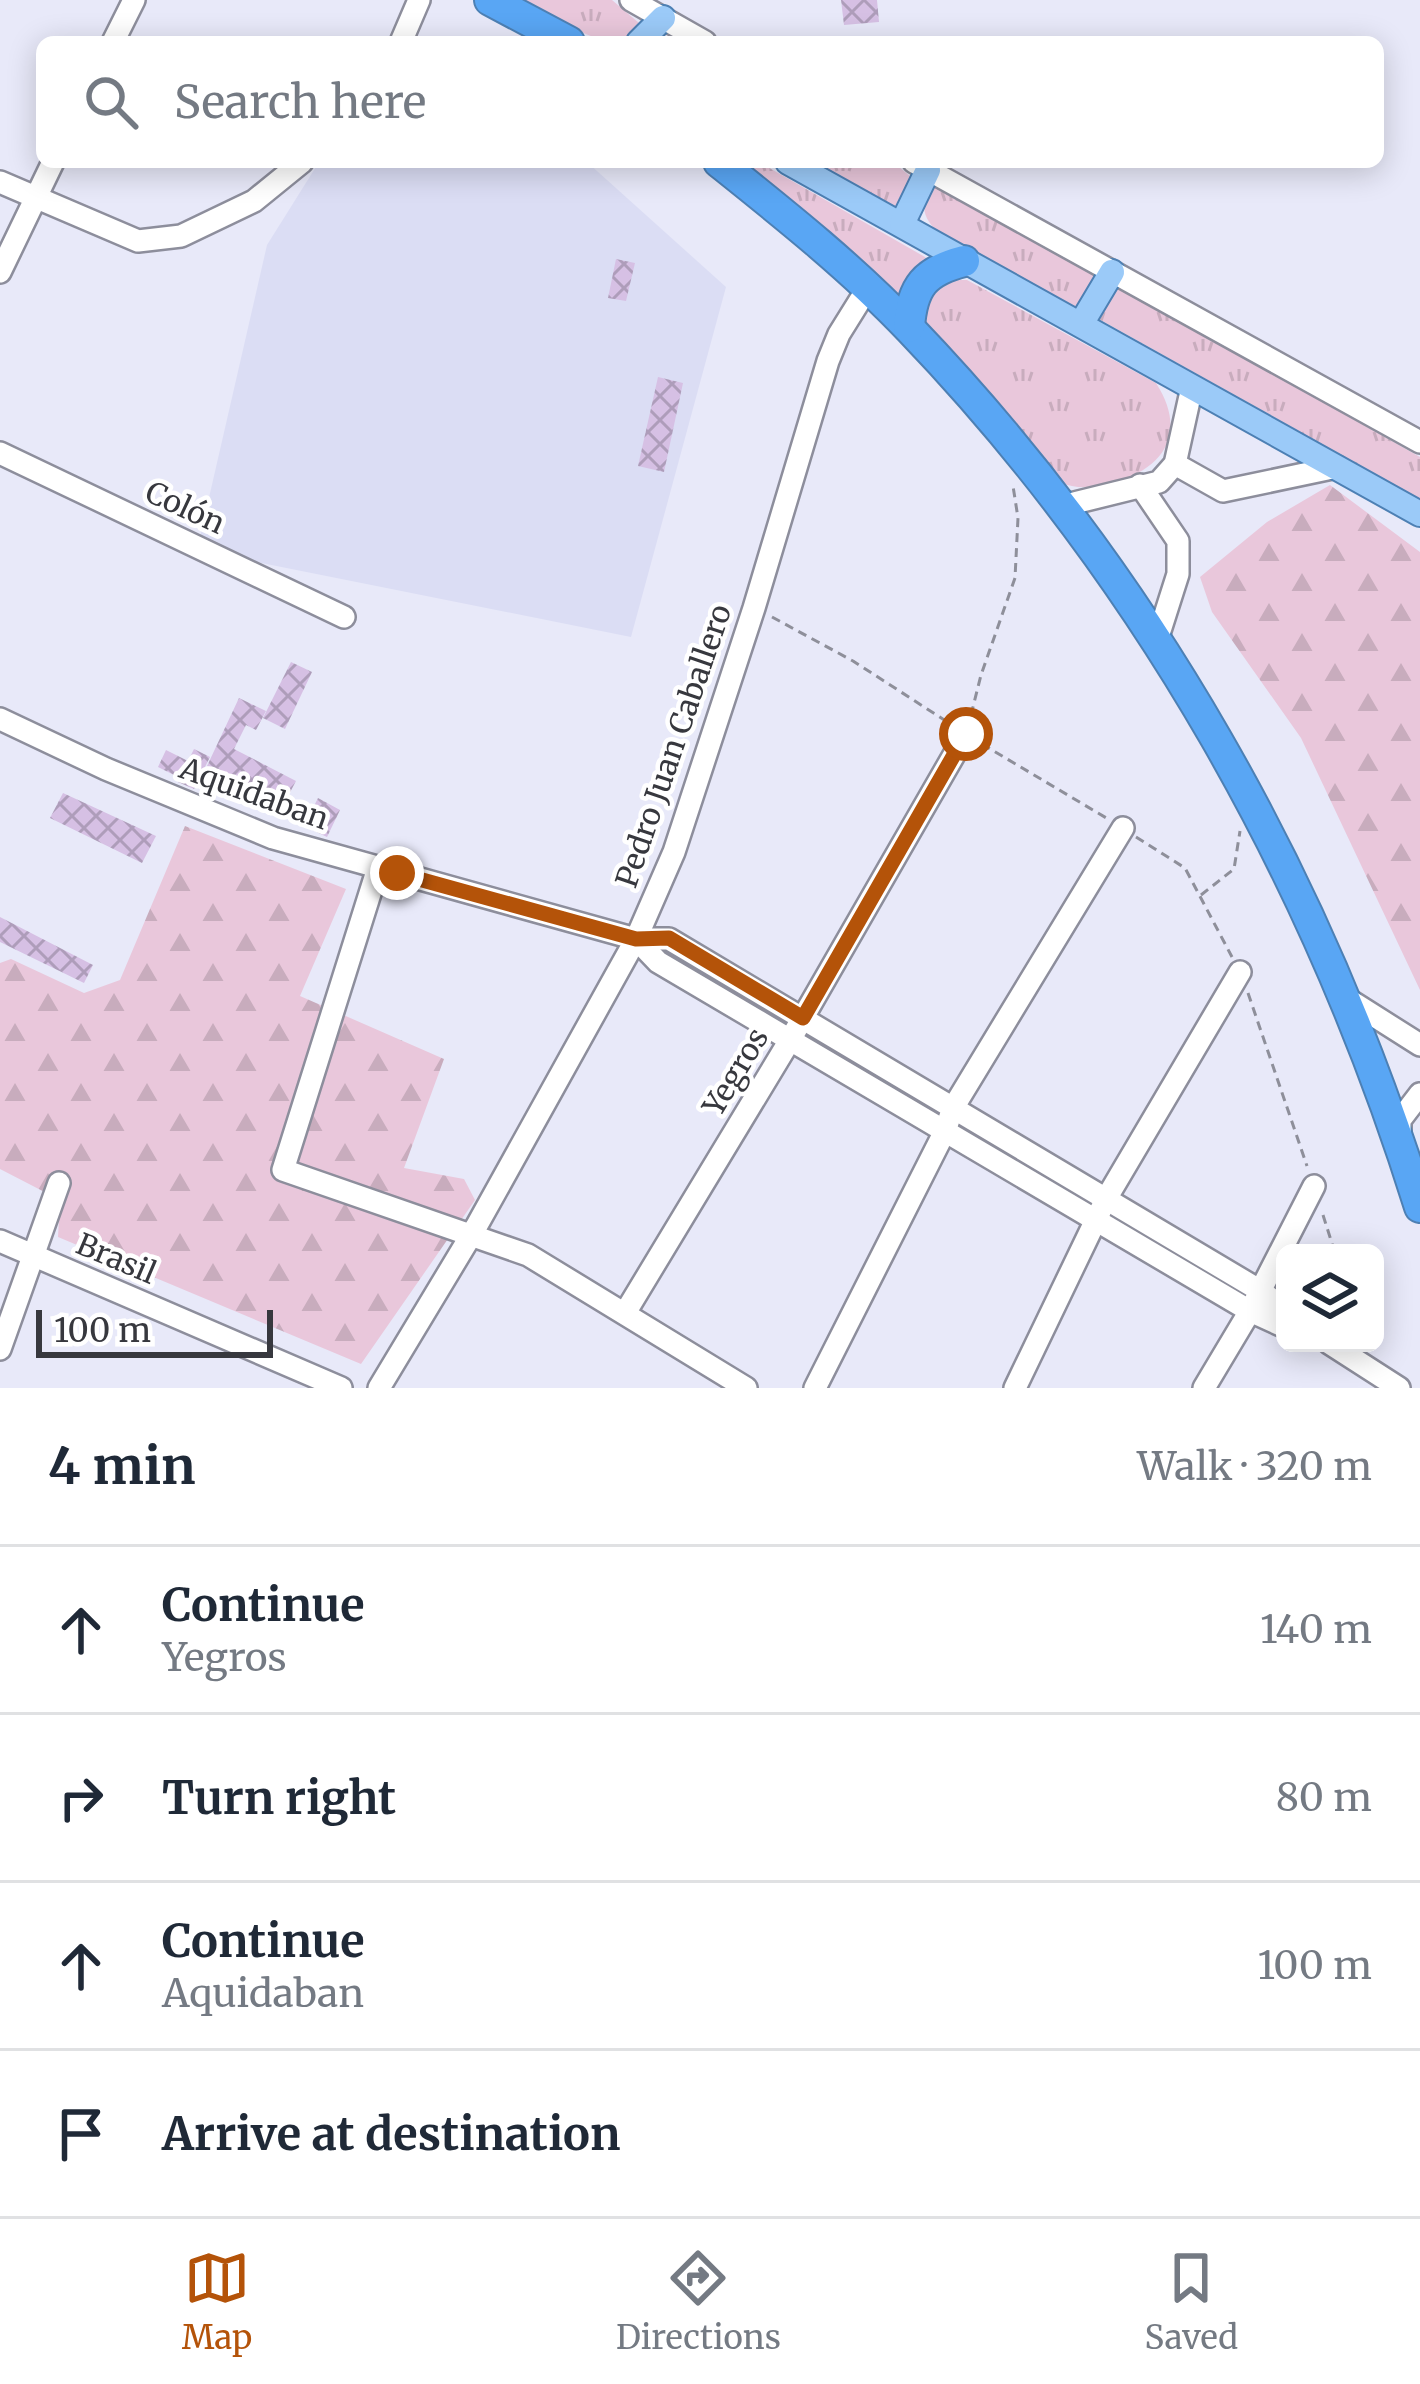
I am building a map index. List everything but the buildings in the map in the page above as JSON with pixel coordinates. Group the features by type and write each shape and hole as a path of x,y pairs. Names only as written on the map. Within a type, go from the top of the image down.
{"highway":[{"path":"490,0 558,36"},
{"path":"726,168 909,327 1013,444 1157,640 1258,811 1298,890 1346,998 1420,1208"},
{"path":"909,327 910,302 922,281 941,267 964,261"}],"main road":[{"path":"645,36 663,18"},
{"path":"799,168 1420,514"},
{"path":"902,224 920,168"},
{"path":"1081,324 1112,272"}],"street":[{"path":"116,36 134,0"},
{"path":"404,36 419,0"},
{"path":"632,0 694,36"},
{"path":"0,272 50,168"},
{"path":"0,182 138,242 181,236 254,201 295,168"},
{"path":"925,168 1420,442"},
{"name":"Pedro Juan Caballero","path":"379,1388 471,1235 636,939 674,852 828,361 867,289"},
{"path":"1062,506 1159,482 1175,464 1192,386"},
{"name":"Colón","path":"0,453 344,617"},
{"path":"1175,464 1222,491 1336,467"},
{"path":"1140,485 1178,541 1178,574 1157,640"},
{"name":"Aquidaban","path":"0,719 106,770 273,838 636,939 669,938 1276,1303"},
{"name":"Yegros","path":"625,1313 803,1018 966,734"},
{"path":"815,1388 953,1108 1123,828"},
{"path":"378,868 283,1170 528,1255 746,1388"},
{"path":"636,939 658,962 1276,1323"},
{"path":"1015,1388 1106,1199 1240,972"},
{"path":"1346,998 1420,1045"},
{"path":"1400,1145 1400,1120 1420,1094"},
{"path":"0,1348 59,1183"},
{"path":"1204,1388 1314,1186"},
{"name":"Brasil","path":"0,1241 341,1388"},
{"path":"1341,1352 1399,1388"}],"path":[{"path":"966,734 1015,578 1018,518 1012,477"},
{"path":"754,608 854,661 1185,868 1240,972 1261,1025 1332,1244"},
{"path":"1200,896 1234,869 1240,830"}],"shaded area":[{"path":"315,168 594,168 726,287 631,637 197,550 267,245"}],"green space":[{"path":"525,0 612,0 639,23 631,36 591,36"},
{"path":"743,168 769,168 925,257 931,264 897,304"},
{"path":"823,168 900,168 912,184 897,209"},
{"path":"942,184 1088,262 1097,276 1080,305 1073,307 938,232 926,216 924,197 934,185"},
{"path":"956,280 967,280 1156,383 1170,417 1170,432 1158,457 1132,476 1107,484 1079,487 1059,482 922,326 933,298"},
{"path":"1118,286 1420,457 1420,499 1097,318"},
{"path":"1330,485 1420,552 1420,990 1301,738 1212,612 1200,577 1267,522"},
{"path":"185,826 346,889 300,996 444,1059 404,1168 464,1179 475,1200 361,1364 58,1237 60,1200 0,1169 0,963 11,959 84,993 120,980"}],"route":[{"path":"397,873 636,939 669,938 803,1018 966,734"}]}
